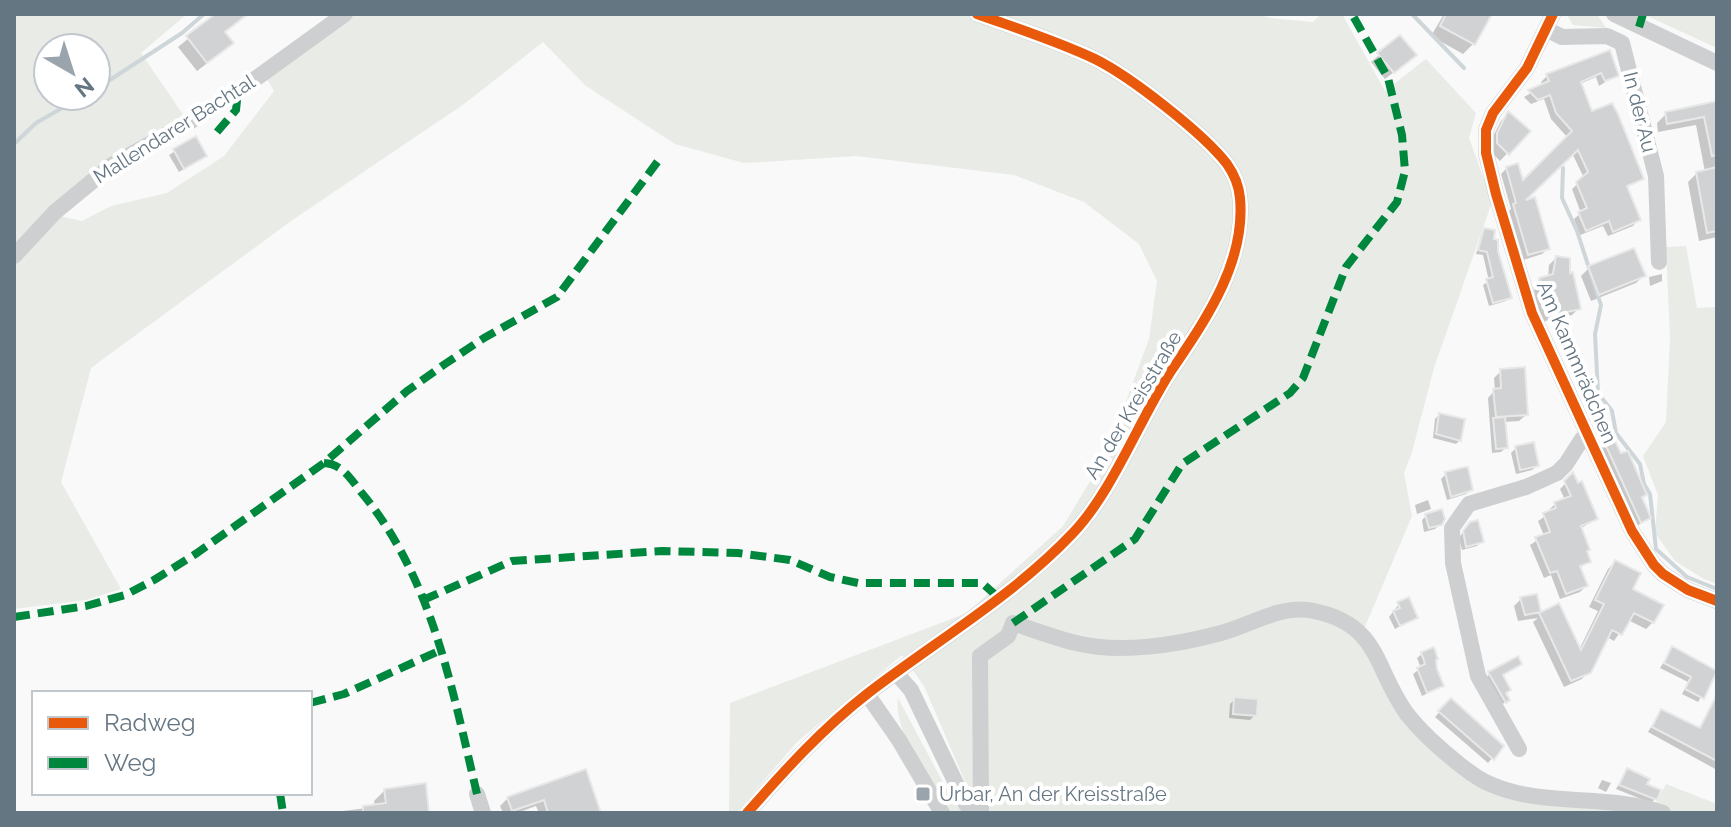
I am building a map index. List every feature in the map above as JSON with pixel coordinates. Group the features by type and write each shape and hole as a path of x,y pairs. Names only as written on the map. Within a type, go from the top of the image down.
{"street":[{"name":"Mallendarer Bachtal","path":"14,256 55,212 112,165 233,95 345,14"},
{"name":"An der Kreisstraße","path":"747,813 823,730 867,694 999,598 1074,532 1098,499 1155,397 1213,308 1225,280 1238,234 1240,200 1235,177 1218,154 1145,91 1096,60 977,14"},
{"path":"1614,14 1717,63"},
{"name":"In der Au","path":"1549,22 1562,37 1607,36 1622,43 1656,176 1659,262"},
{"name":"Am Kammrädchen","path":"1549,22 1527,68 1493,113 1486,130 1486,153 1532,313 1632,531 1654,565 1679,585 1717,601"},
{"path":"1519,749 1478,676 1453,563 1452,528 1469,504 1526,487 1557,473 1582,439 1589,435"},
{"path":"981,813 980,656 1008,636 1013,623 1079,644 1131,649 1219,634 1290,609 1310,610 1344,620 1360,633 1378,656 1405,711 1427,737 1489,784 1539,797 1640,805 1663,813"},
{"path":"896,673 911,690 973,813"},
{"path":"867,694 899,740 942,813"},
{"path":"477,794 483,813"}],"shaded area":[{"path":"14,14 187,14 141,53 186,119 103,164 14,249"},
{"path":"354,14 1257,14 1313,22 1321,14 1342,14 1385,91 1426,59 1476,113 1469,138 1492,202 1434,368 1404,473 1412,516 1364,629 1398,689 1419,718 1448,748 1481,773 1532,791 1655,805 1666,784 1717,804 1717,813 976,813 974,747 973,800 924,686 902,655 797,742 736,813 729,813 730,703 967,613 1063,526 1106,455 1149,339 1157,281 1139,244 1084,202 1014,175 856,156 744,163 675,144 586,86 543,42 464,104 291,221 91,368 61,482 121,589 86,600 14,609 14,263 60,216 82,221 111,206 167,193 224,156 274,91 267,79"},
{"path":"1597,14 1606,28 1573,25 1567,15"},
{"path":"1646,14 1717,14 1717,48 1645,15"},
{"path":"1686,246 1697,308 1717,307 1717,584 1675,561 1655,533 1658,495 1643,456 1666,422 1670,339 1666,247"},
{"path":"898,698 952,799 964,813 946,813 922,773 901,726"}],"building":[{"path":"215,14 248,14 225,32 234,43 207,63 186,36"},
{"path":"1446,14 1492,14 1475,45 1440,26"},
{"path":"1400,35 1417,55 1394,73 1377,53"},
{"path":"1610,50 1619,76 1605,81 1601,73 1581,82 1592,111 1612,103 1618,114 1644,179 1627,186 1641,220 1613,232 1609,221 1586,231 1578,212 1587,208 1576,182 1588,172 1578,150 1526,200 1535,197 1550,249 1528,255 1506,167 1518,163 1523,180 1572,131 1556,113 1550,95 1538,100 1528,90 1549,81 1546,74"},
{"path":"1717,101 1717,155 1712,156 1704,117 1667,124 1665,112"},
{"path":"1508,111 1531,131 1509,155 1497,143 1497,133"},
{"path":"196,136 207,156 184,169 173,149"},
{"path":"1717,167 1717,231 1707,233 1696,172"},
{"path":"1484,228 1495,230 1494,239 1498,240 1498,251 1512,298 1493,303 1486,279 1493,277 1487,252 1478,250"},
{"path":"1634,248 1646,276 1599,295 1588,266"},
{"path":"1556,256 1570,258 1570,273 1573,272 1581,309 1548,316 1539,278 1553,274"},
{"path":"1525,367 1528,415 1496,417 1493,389 1501,388 1500,369"},
{"path":"1439,413 1465,419 1461,441 1436,434"},
{"path":"1505,417 1508,448 1496,449 1493,418"},
{"path":"1611,433 1621,453 1628,451 1647,495 1642,497 1651,518 1641,523 1602,437"},
{"path":"1534,442 1539,466 1520,470 1515,446"},
{"path":"1468,467 1473,490 1451,497 1445,472"},
{"path":"1573,472 1578,483 1582,481 1598,519 1581,526 1590,550 1587,551 1591,562 1580,566 1588,586 1566,594 1557,571 1550,573 1535,537 1550,532 1543,513 1556,508 1554,502 1571,496 1564,481"},
{"path":"1442,509 1445,519 1442,525 1429,528 1425,514"},
{"path":"1478,520 1484,542 1466,547 1463,531 1470,522"},
{"path":"1615,560 1641,573 1633,589 1664,605 1654,623 1634,613 1622,635 1612,630 1591,673 1571,681 1539,613 1559,603 1581,650 1604,604 1595,600"},
{"path":"1537,594 1541,612 1525,615 1520,597"},
{"path":"1409,597 1418,618 1400,626 1393,611 1400,608 1397,602"},
{"path":"1672,646 1717,671 1704,699 1685,689 1691,677 1664,663"},
{"path":"1434,647 1437,669 1444,686 1427,693 1417,668 1425,664 1421,652"},
{"path":"1518,656 1522,664 1503,675 1511,690 1506,693 1510,700 1506,703 1488,672"},
{"path":"1717,694 1717,761 1652,727 1661,709 1700,728"},
{"path":"1234,697 1258,699 1257,716 1233,714"},
{"path":"1451,698 1504,746 1494,760 1438,711"},
{"path":"1627,768 1650,779 1647,784 1661,790 1657,800 1619,785"},
{"path":"586,769 601,813 548,813 544,800 512,811 507,797"},
{"path":"426,783 429,813 363,813 363,806 386,803 384,789"}],"waterway":[{"path":"112,79 182,33 204,14"},
{"path":"1412,14 1464,68"},
{"path":"14,144 36,123 55,112"},
{"path":"1563,168 1562,198 1577,231 1601,305 1595,334 1598,393 1612,411 1616,433 1640,464 1644,484 1650,494 1656,549 1687,577 1717,589"}],"marked path":[{"path":"1013,623 1135,539 1182,464 1290,393 1303,378 1346,267 1397,202 1405,171 1402,135 1388,78 1352,14"},
{"path":"1639,27 1643,14"},
{"path":"217,132 236,110 237,100 233,95"},
{"path":"14,617 86,606 125,595 197,553 324,463 407,391 484,338 557,297 658,161"},
{"path":"324,463 336,466 349,477 385,525 406,560 448,674 477,794"},
{"path":"423,600 512,561 662,551 738,553 790,560 830,577 858,583 982,583 999,598"},
{"path":"312,702 344,694 441,650"},
{"path":"280,795 283,813"}],"cycle path":[{"path":"747,813 804,750 850,707 1024,578 1086,518 1208,313 1220,291 1236,246 1240,222 1237,185 1227,164 1201,137 1110,67 977,14"},
{"path":"1553,14 1527,68 1493,113 1486,130 1486,153 1496,194 1532,313 1632,531 1663,574 1688,590 1717,601"}],"place":[{"name":"Urbar, An der Kreisstraße","path":"923,794"}]}
